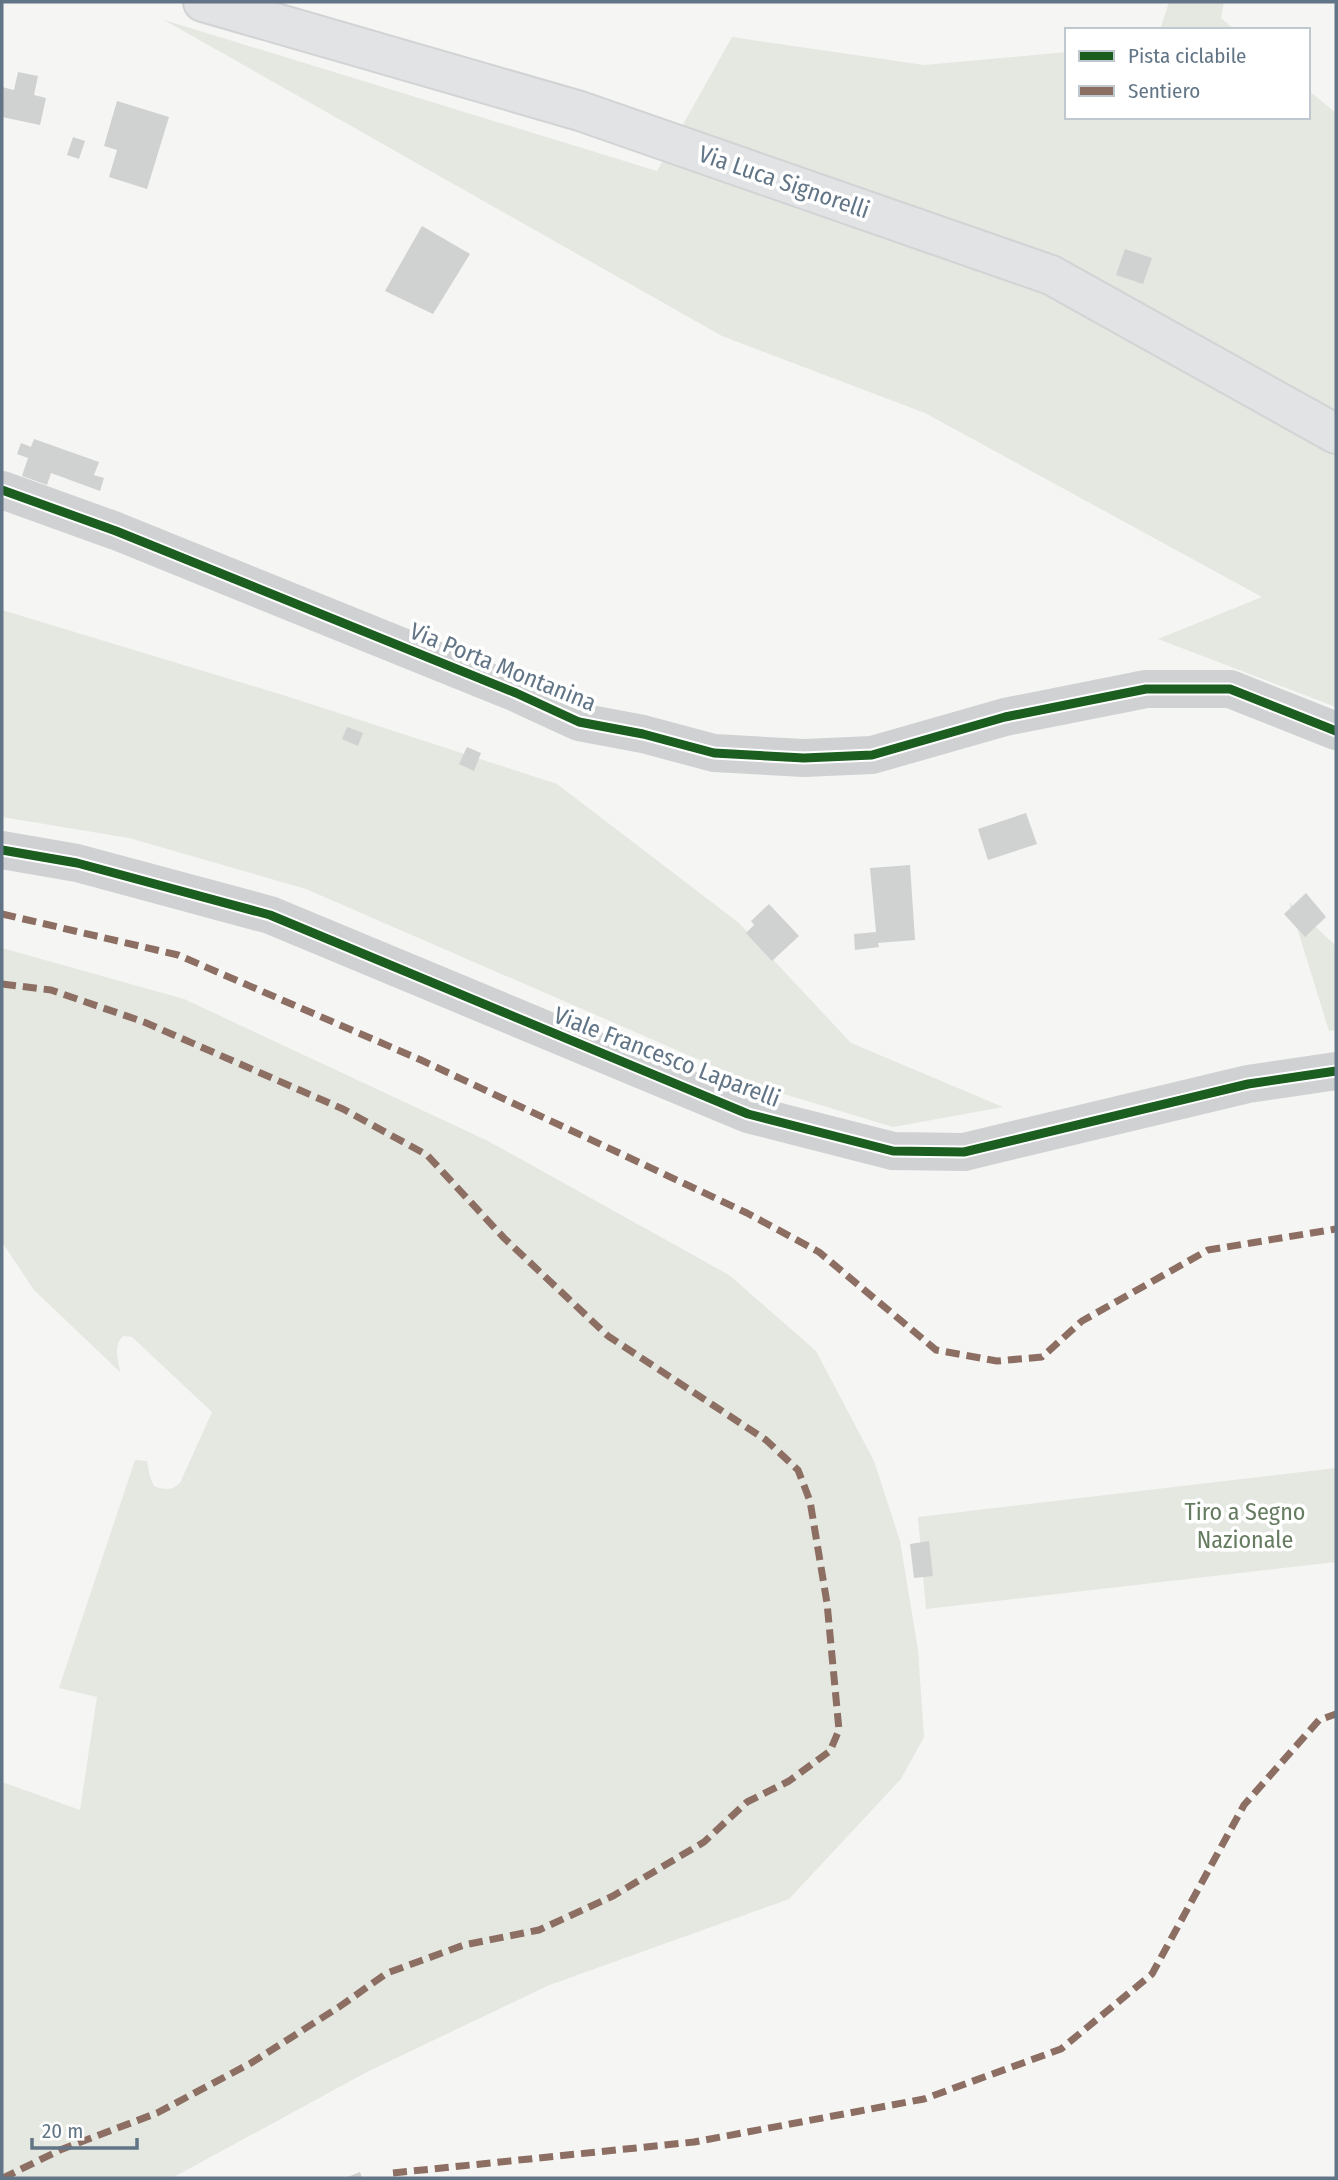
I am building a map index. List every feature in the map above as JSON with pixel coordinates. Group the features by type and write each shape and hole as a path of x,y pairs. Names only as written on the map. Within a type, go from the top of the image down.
{"main road":[{"name":"Via Luca Signorelli","path":"203,2 580,111 1051,275 1336,434"}],"street":[{"name":"Via Porta Montanina","path":"2,490 116,531 516,693 579,722 643,734 715,753 804,758 872,755 1005,717 1146,689 1230,689 1336,732"},
{"name":"Viale Francesco Laparelli","path":"2,850 77,863 270,915 748,1114 893,1151 964,1152 1248,1084 1336,1071"}],"green space":[{"path":"1169,2 1224,2 1221,18 1233,28 1161,28"},
{"path":"164,20 657,171 732,37 924,65 1065,52 1065,119 1310,119 1310,92 1336,113 1336,707 1158,639 1262,597 925,413 722,336"},
{"path":"2,610 286,696 557,784 739,923 851,1043 1003,1107 893,1127 764,1088 306,889 129,838 2,817"},
{"path":"1289,902 1336,946 1336,1030 1329,1031"},
{"path":"2,948 184,999 488,1141 729,1275 816,1351 874,1461 900,1541 918,1650 924,1737 901,1779 789,1899 547,1986 365,2073 172,2178 2,2178 2,1782 80,1810 97,1697 59,1688 135,1460 147,1461 154,1486 167,1489 177,1486 212,1412 132,1337 123,1336 118,1344 120,1372 34,1290 2,1242"},
{"name":"Tiro a Segno Nazionale","path":"1336,1468 1336,1562 926,1609 918,1517"}],"building":[{"path":"18,72 38,76 34,95 46,98 40,125 2,117 2,87 14,90"},
{"path":"117,101 169,117 147,189 109,177 117,150 104,146"},
{"path":"73,137 85,141 79,159 67,155"},
{"path":"422,226 470,254 433,314 385,291"},
{"path":"1125,249 1152,258 1143,284 1116,275"},
{"path":"34,439 99,462 94,475 104,478 100,491 51,473 47,485 22,476 28,458 17,454 21,443 31,447"},
{"path":"347,727 363,733 358,746 342,739"},
{"path":"467,747 481,753 474,771 459,764"},
{"path":"1026,813 1037,844 988,860 978,829"},
{"path":"910,865 915,940 878,943 879,947 855,950 854,934 876,932 870,868"},
{"path":"1306,893 1326,917 1305,937 1284,914"},
{"path":"769,904 799,936 772,961 746,933 754,925 751,921"},
{"path":"929,1541 933,1576 914,1578 910,1544"},
{"path":"360,2172 362,2178 345,2178"}],"marked path":[{"path":"2,914 178,955 421,1060 747,1213 819,1252 936,1350 997,1361 1042,1357 1082,1321 1208,1250 1336,1229"},
{"path":"2,984 51,990 144,1022 343,1109 427,1155 504,1238 608,1336 766,1440 798,1470 810,1501 827,1603 839,1730 830,1751 789,1781 747,1802 704,1842 613,1896 539,1930 464,1945 387,1973 251,2063 157,2113 60,2150 3,2178"},
{"path":"393,2173 694,2142 924,2099 1061,2049 1152,1974 1244,1805 1319,1720 1336,1714"}],"cycle path":[{"path":"2,490 116,531 516,693 579,722 643,734 714,753 804,758 872,755 1005,717 1146,689 1230,689 1336,731"},
{"path":"2,850 77,863 270,915 748,1114 893,1151 964,1152 1248,1084 1336,1071"}]}
